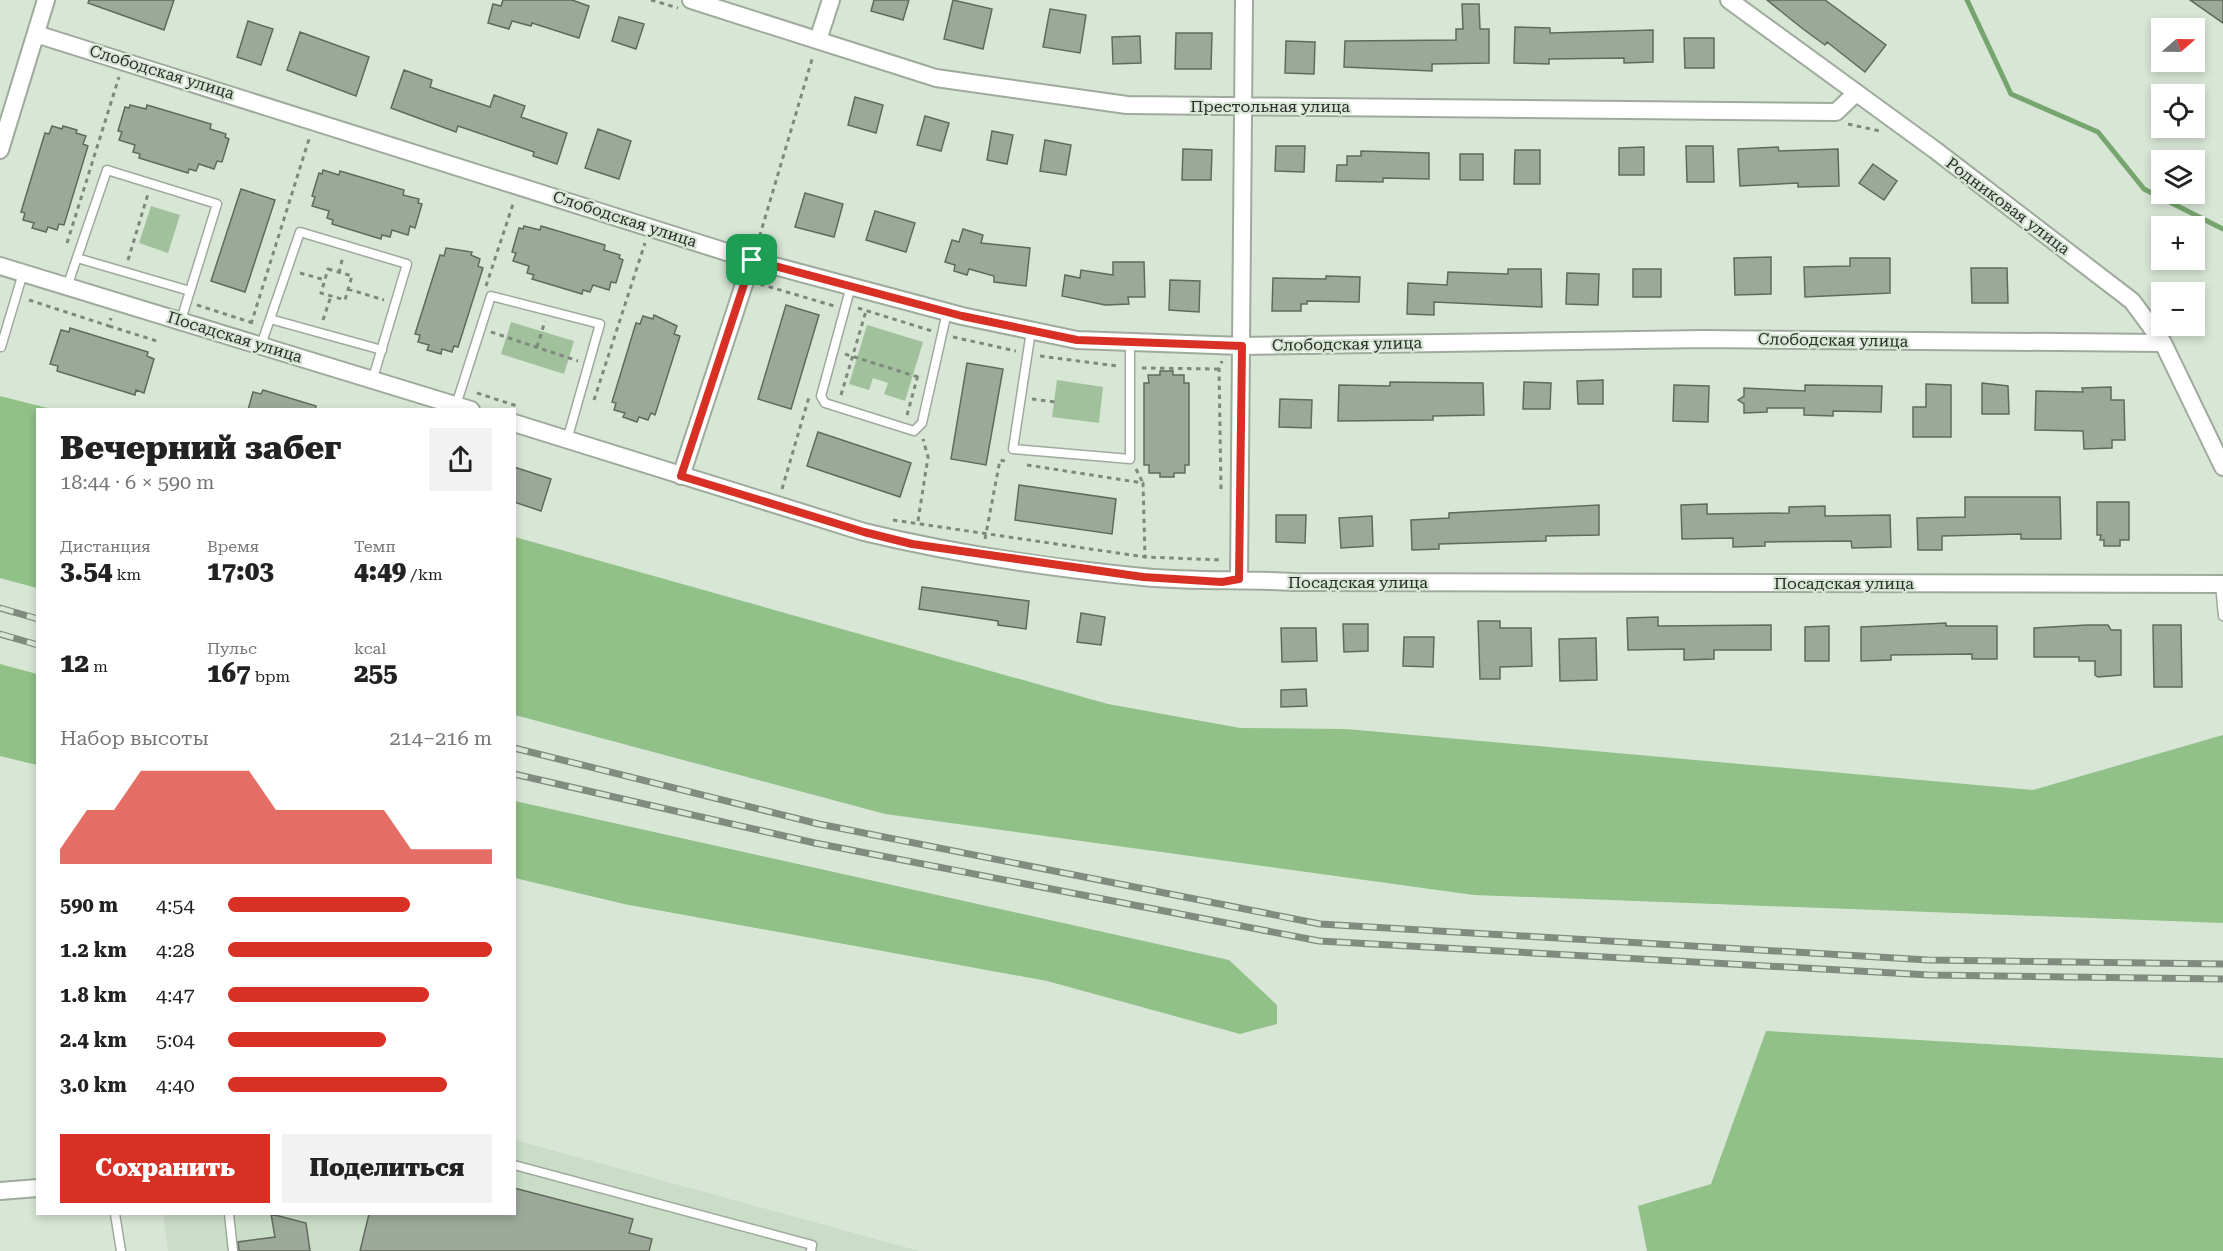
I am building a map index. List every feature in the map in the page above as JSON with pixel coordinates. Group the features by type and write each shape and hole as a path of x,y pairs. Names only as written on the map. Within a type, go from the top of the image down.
{"street":[{"path":"0,150 46,0"},
{"name":"Престольная улица","path":"691,0 936,78 1127,105 1836,112 1856,93"},
{"path":"818,40 831,0"},
{"path":"1239,579 1244,0"},
{"name":"Родниковая улица","path":"1729,0 2133,301 2163,343 2223,467"},
{"name":"Слободская улица","path":"36,34 752,260 947,312 1077,340 1242,346 1703,339 2163,343"},
{"path":"681,476 752,260"},
{"name":"Посадская улица","path":"0,266 464,407"},
{"name":"Посадская улица","path":"516,424 864,532 912,544 1143,577 1222,582 1239,579 1293,582 2222,584"},
{"path":"0,1191 36,1188"}],"lane":[{"path":"68,287 107,170 217,204 181,320"},
{"path":"253,343 270,319 300,232 407,264 373,378"},
{"path":"77,258 190,291"},
{"path":"1,347 22,273"},
{"path":"851,285 821,396 825,403 903,428 914,431 919,429 947,312"},
{"path":"464,407 491,296 600,324 567,440"},
{"path":"270,319 382,350"},
{"path":"1031,331 1013,449 1130,459 1130,342"},
{"path":"2222,584 2223,616"},
{"path":"516,1166 812,1245 811,1251"},
{"path":"115,1215 121,1251"},
{"path":"229,1215 233,1251"}],"path":[{"path":"752,260 818,40"},
{"path":"64,251 120,73"},
{"path":"253,343 314,120"},
{"path":"591,407 649,226"},
{"path":"287,269 325,280"},
{"path":"328,269 352,276 345,300 321,293 325,280 328,269"},
{"path":"348,289 396,303"},
{"path":"537,347 548,310"},
{"path":"837,407 867,311"},
{"path":"109,326 160,342"},
{"path":"928,340 930,330"},
{"path":"506,337 603,368"},
{"path":"832,350 932,381"},
{"path":"903,428 920,367"},
{"path":"777,505 812,386"},
{"path":"1021,397 1054,402"},
{"path":"912,544 918,522 928,457 919,429"},
{"path":"982,555 1000,460 1011,462"},
{"path":"1022,464 1143,483 1145,557 1143,577"},
{"path":"772,485 794,492"},
{"path":"885,519 918,522 1145,557 1222,560 1222,582"}],"shaded area":[{"path":"516,1140 919,1251 168,1251 163,1215 516,1215"}],"green space":[{"path":"151,206 180,215 168,253 139,243"},
{"path":"511,322 574,341 564,374 501,354"},
{"path":"867,325 923,342 905,401 884,394 888,383 873,378 869,390 849,384"},
{"path":"1057,380 1103,387 1099,423 1052,417"},
{"path":"0,396 47,408 36,408 36,588 0,578"},
{"path":"516,537 1108,704 1240,728 1346,729 2033,790 2223,735 2223,923 1474,895 885,814 516,715"},
{"path":"0,664 36,674 36,765 0,756"},
{"path":"516,801 1229,960 1277,1005 1277,1024 1240,1034 1047,981 624,904 516,878"},
{"path":"1766,1031 2223,1058 2223,1251 1647,1251 1638,1206 1711,1184"}],"building":[{"path":"89,0 174,0 164,30 88,3"},
{"path":"503,0 572,0 589,6 579,38 532,23 531,26 512,21 509,29 488,23 493,4 501,6"},
{"path":"874,0 909,0 903,20 871,11"},
{"path":"953,0 992,9 983,49 944,39"},
{"path":"1767,0 1825,0 1886,45 1865,72 1827,42 1825,45 1803,29"},
{"path":"2190,0 2223,0 2223,23"},
{"path":"1462,4 1479,4 1480,29 1489,29 1489,63 1432,64 1432,71 1344,67 1345,41 1456,40 1456,29 1463,29"},
{"path":"1050,9 1086,15 1080,53 1043,47"},
{"path":"619,17 644,24 636,49 612,41"},
{"path":"248,21 273,29 261,65 237,57"},
{"path":"1515,27 1550,28 1550,33 1653,30 1653,62 1624,63 1624,58 1549,59 1549,64 1514,63"},
{"path":"300,32 369,57 356,96 287,70"},
{"path":"1176,33 1212,33 1211,69 1175,69"},
{"path":"1140,36 1141,63 1113,64 1112,37"},
{"path":"1684,38 1714,38 1714,68 1685,68"},
{"path":"1286,41 1315,42 1314,74 1285,73"},
{"path":"404,70 432,80 430,87 490,107 494,95 525,106 521,117 567,133 557,164 533,156 534,152 458,126 456,132 391,108"},
{"path":"855,97 883,105 876,133 848,125"},
{"path":"130,105 146,109 147,105 211,124 210,129 226,134 225,137 229,139 222,162 217,161 214,169 199,164 196,171 189,169 188,173 139,158 140,154 133,152 135,145 119,140 122,132 118,131 125,107 129,108"},
{"path":"925,116 949,123 941,151 917,145"},
{"path":"52,126 77,130 76,133 86,136 83,144 88,146 64,225 59,224 57,230 48,227 46,232 32,228 34,223 23,220 25,213 21,212 45,133 49,134"},
{"path":"598,129 631,141 619,179 585,168"},
{"path":"992,131 1013,135 1007,164 987,160"},
{"path":"1045,140 1071,145 1066,175 1040,171"},
{"path":"1276,146 1305,146 1304,172 1275,171"},
{"path":"1686,146 1713,146 1714,182 1687,182"},
{"path":"1644,147 1644,175 1619,175 1619,148"},
{"path":"1778,147 1779,151 1838,149 1839,186 1798,187 1798,183 1740,186 1738,149"},
{"path":"1183,149 1212,150 1211,180 1182,180"},
{"path":"1515,150 1540,150 1540,184 1514,184"},
{"path":"1361,151 1429,153 1429,179 1383,178 1383,182 1336,181 1337,165 1347,165 1347,156 1361,156"},
{"path":"1460,154 1483,154 1483,180 1460,180"},
{"path":"1873,164 1897,181 1884,200 1859,183"},
{"path":"323,170 339,175 340,171 404,190 403,195 419,199 418,203 422,204 415,228 410,226 408,235 392,230 390,237 382,235 381,239 332,224 333,220 327,218 329,211 312,206 315,197 312,196 319,173 322,174"},
{"path":"241,189 275,200 245,292 211,281"},
{"path":"805,193 843,204 834,237 795,227"},
{"path":"875,211 915,223 906,252 866,240"},
{"path":"524,226 540,230 541,226 605,245 604,250 620,255 619,258 623,260 616,283 611,282 609,290 593,285 590,292 583,290 582,294 532,279 534,275 527,273 529,266 513,261 516,253 512,252 519,228 523,229"},
{"path":"963,229 983,235 981,243 1030,248 1026,286 994,282 994,276 969,269 967,275 954,271 955,265 945,262 952,240 959,242"},
{"path":"446,248 472,252 471,255 480,259 478,266 483,268 458,347 454,346 452,352 442,349 441,354 427,350 429,345 418,342 420,335 415,334 440,255 444,256"},
{"path":"1771,257 1771,294 1735,295 1734,258"},
{"path":"1850,258 1890,258 1890,293 1805,297 1804,267 1850,266"},
{"path":"1113,262 1144,262 1145,297 1128,297 1129,304 1105,305 1062,296 1065,275 1080,278 1081,270 1113,275"},
{"path":"1971,268 2007,268 2008,303 1972,303"},
{"path":"1508,269 1541,269 1542,307 1434,302 1434,315 1407,314 1408,283 1447,285 1448,272 1508,274"},
{"path":"1633,269 1661,269 1661,297 1633,297"},
{"path":"1567,273 1599,274 1598,305 1566,304"},
{"path":"1326,276 1360,277 1359,302 1307,301 1307,304 1301,304 1301,311 1272,311 1273,278 1326,279"},
{"path":"1170,280 1200,281 1199,312 1169,310"},
{"path":"786,305 819,315 791,409 758,399"},
{"path":"654,315 677,326 674,334 680,336 655,415 651,413 648,420 639,417 637,422 623,417 625,413 614,410 616,403 612,402 636,323 640,324 643,316 653,319"},
{"path":"70,328 148,352 147,356 154,359 144,393 136,390 135,395 57,371 58,366 50,364 61,330 69,332"},
{"path":"967,363 1003,369 986,465 951,459"},
{"path":"1160,371 1173,371 1173,375 1184,375 1184,383 1189,383 1189,465 1185,465 1185,473 1174,473 1174,477 1160,477 1160,473 1149,473 1149,465 1144,465 1144,383 1149,383 1148,375 1160,375"},
{"path":"1603,380 1603,404 1578,404 1577,381"},
{"path":"1390,382 1483,383 1484,415 1433,416 1433,420 1338,421 1339,385 1390,386"},
{"path":"1524,382 1551,383 1550,409 1523,409"},
{"path":"1982,383 2008,386 2009,414 1982,414"},
{"path":"1926,384 1951,385 1951,437 1913,437 1913,407 1926,407"},
{"path":"1674,385 1709,386 1708,422 1673,421"},
{"path":"1805,385 1882,386 1881,412 1833,411 1833,416 1804,415 1804,408 1767,408 1767,412 1744,413 1744,404 1738,400 1744,396 1744,388 1805,391"},
{"path":"2111,387 2111,400 2124,400 2125,440 2112,440 2112,448 2084,449 2083,431 2035,430 2036,391 2083,392 2082,388"},
{"path":"263,390 316,406 316,408 249,408 253,392 261,394"},
{"path":"1280,399 1312,400 1311,428 1279,427"},
{"path":"818,432 911,463 900,497 807,466"},
{"path":"516,468 551,479 541,511 516,503"},
{"path":"1019,485 1116,499 1112,534 1015,520"},
{"path":"1965,497 2060,497 2061,539 2021,539 2021,534 1942,536 1942,550 1918,550 1917,518 1965,517"},
{"path":"2097,502 2129,502 2129,540 2120,540 2120,546 2104,546 2104,540 2100,540 2101,535 2097,535"},
{"path":"1707,504 1707,514 1789,513 1789,507 1825,506 1825,516 1890,515 1891,547 1852,548 1851,541 1765,542 1765,546 1733,547 1733,538 1682,539 1681,505"},
{"path":"1599,505 1599,535 1546,536 1546,541 1439,544 1439,549 1412,550 1411,520 1449,518 1449,513"},
{"path":"1276,515 1306,515 1305,543 1276,542"},
{"path":"1372,516 1373,546 1341,548 1339,518"},
{"path":"922,587 1029,601 1026,629 998,625 998,621 919,609"},
{"path":"1081,613 1105,617 1101,645 1077,642"},
{"path":"1658,617 1658,626 1771,625 1771,650 1714,650 1714,659 1684,660 1684,649 1628,650 1627,618"},
{"path":"1478,621 1500,621 1500,628 1531,628 1532,666 1500,667 1500,679 1480,679"},
{"path":"1946,623 1946,626 1997,626 1997,659 1972,659 1972,654 1891,655 1891,660 1861,661 1861,627"},
{"path":"1343,624 1368,624 1368,651 1344,652"},
{"path":"2108,625 2111,630 2121,630 2121,675 2098,677 2095,675 2095,661 2079,661 2079,657 2034,657 2034,628"},
{"path":"2153,625 2181,625 2182,687 2154,687"},
{"path":"1829,626 1829,661 1805,661 1805,627"},
{"path":"1281,628 1316,628 1317,661 1282,662"},
{"path":"1404,637 1434,637 1433,667 1403,666"},
{"path":"1596,638 1597,680 1560,681 1559,639"},
{"path":"1306,689 1307,706 1281,707 1281,690"},
{"path":"516,1189 633,1219 629,1233 652,1239 649,1251 360,1251 369,1215 516,1215"},
{"path":"271,1215 306,1223 310,1251 239,1251 238,1242 275,1237"}],"waterway":[{"path":"1967,0 2011,94 2098,132 2144,189 2223,229"}],"railway":[{"path":"0,608 36,618"},
{"path":"0,634 36,644"},
{"path":"516,748 819,824 1320,924 1928,960 2223,964"},
{"path":"516,774 815,843 1319,941 1929,975 2223,979"}],"route":[{"path":"752,260 962,316 1077,340 1242,346 1239,579 1222,582 1143,577 912,544 864,532 681,476 752,260"}]}
